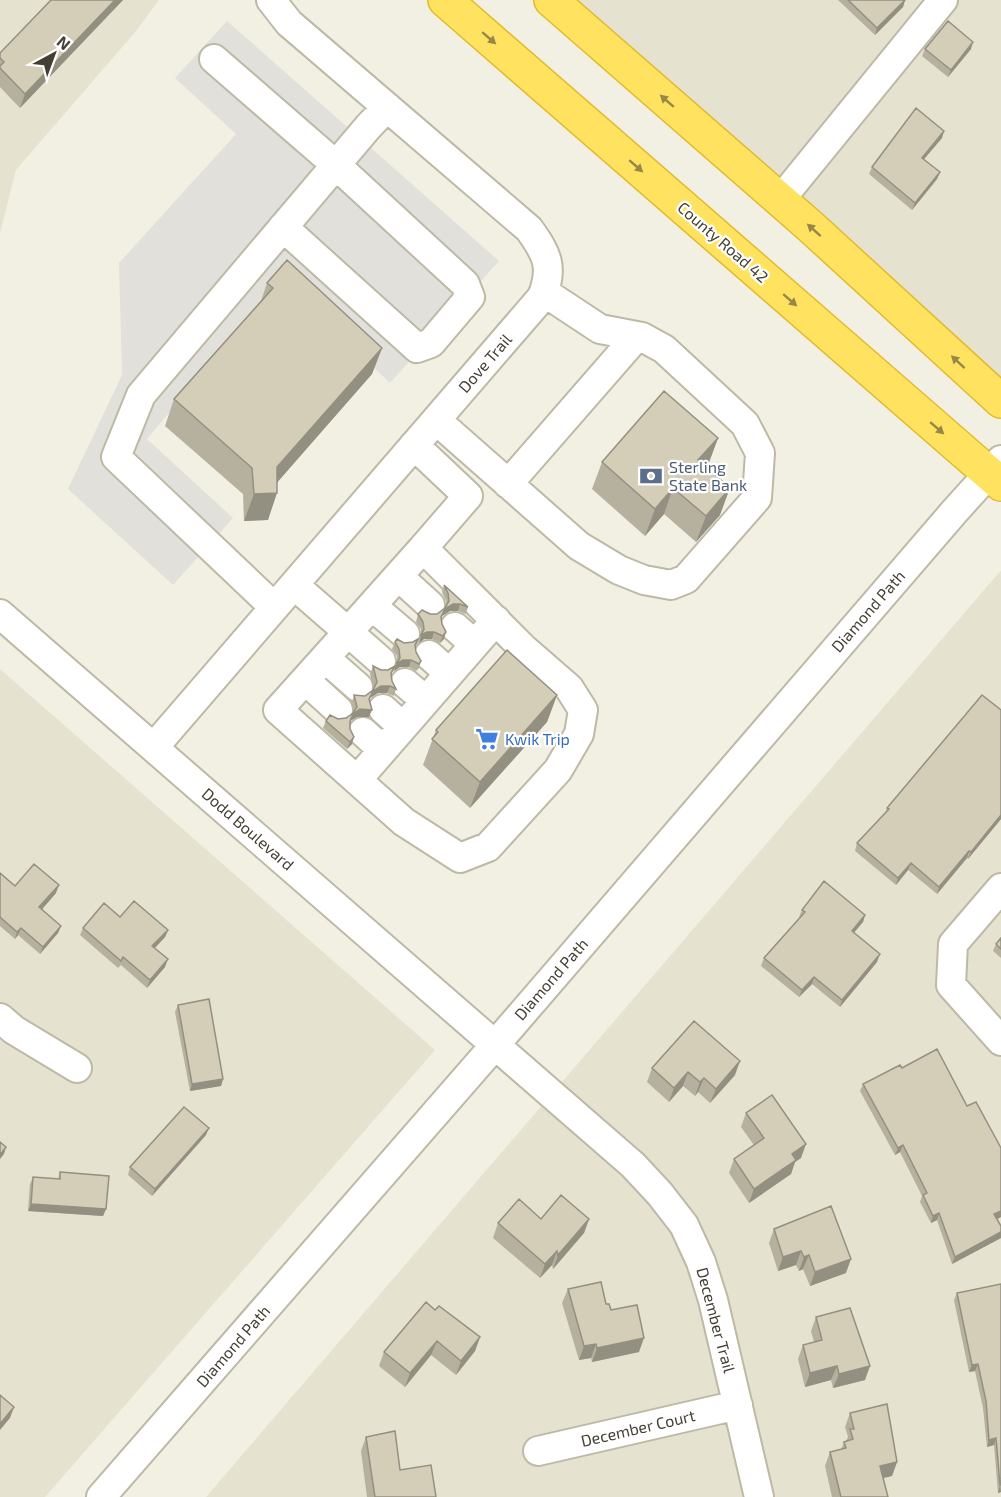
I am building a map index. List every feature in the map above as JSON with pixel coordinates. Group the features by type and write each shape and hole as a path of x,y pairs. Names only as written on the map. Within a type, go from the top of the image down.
{"highway":[{"name":"County Road 42","path":"445,0 997,472"},
{"path":"551,0 780,200 1001,401"}],"street":[{"path":"270,0 289,23 529,229 543,249 548,265 548,282 544,292 600,329 642,337 664,350 745,424 760,453 757,498 686,579 671,585 644,580 619,570 579,546 436,420"},
{"path":"780,200 943,0"},
{"path":"214,60 336,165 465,284 470,297 431,343 417,348 284,227"},
{"path":"274,607 116,457 141,395 387,107"},
{"name":"Dove Trail","path":"154,747 544,292"},
{"path":"508,484 637,336"},
{"path":"414,445 468,496 278,710 404,822 460,858 488,848 558,770 579,734 583,710 569,688 523,648 423,548"},
{"name":"Diamond Path","path":"101,1497 495,1045 954,512 997,472"},
{"path":"398,576 430,605"},
{"path":"294,585 381,661"},
{"path":"372,606 405,634"},
{"name":"Dodd Boulevard","path":"0,614 495,1045"},
{"path":"357,780 373,741 464,635 496,620"},
{"path":"326,658 358,687"},
{"path":"305,680 338,710"},
{"path":"1001,888 953,944 951,985 1001,1041"},
{"path":"0,1018 14,1030 78,1068"},
{"name":"December Trail","path":"495,1045 633,1165 660,1194 684,1226 701,1262 714,1300 759,1497"},
{"name":"December Court","path":"538,1451 738,1405"}],"shaded area":[{"path":"0,0 159,0 136,31 16,170 0,234"},
{"path":"551,0 1001,0 1001,401"},
{"path":"227,21 499,261 390,383 282,280 147,439 233,518 173,585 68,489 122,375 119,263 236,134 175,78"},
{"path":"1001,571 1001,1497 206,1497 996,576"},
{"path":"0,669 435,1050 45,1497 0,1497"}],"building":[{"path":"51,0 115,0 25,94 0,68 4,62 0,58 0,53"},
{"path":"848,0 905,0 877,28"},
{"path":"948,21 973,42 951,70 925,49"},
{"path":"916,108 944,131 922,158 940,172 915,203 872,167"},
{"path":"287,260 382,348 277,467 277,493 254,494 252,468 174,399 273,288 267,283"},
{"path":"664,391 718,438 698,460 730,488 706,516 673,488 655,509 602,462"},
{"path":"444,585 468,607 453,604 445,609 441,617 446,632 443,636 434,632 421,635 424,629 423,622 418,614 422,610 430,614 437,614 445,608 449,601"},
{"path":"397,639 404,643 418,639 415,645 421,661 419,664 411,660 403,660 396,664 400,658 395,642"},
{"name":"Kwik Trip","path":"507,650 557,695 480,782 432,739 438,732 436,730"},
{"path":"373,666 381,670 388,670 395,666 391,673 396,689 381,686 373,691 369,699 372,710 360,709 353,714 350,729 354,737 350,742 326,721 330,715 338,719 346,718 357,707 354,695 365,696 373,690 377,682"},
{"path":"982,695 1001,710 1001,815 939,887 911,863 898,878 857,843 889,809 887,808"},
{"path":"34,864 59,885 39,907 61,926 43,947 21,928 17,932 0,917 0,873 15,886"},
{"path":"824,881 865,915 852,931 880,954 842,1000 814,977 802,990 764,958 805,912 802,910"},
{"path":"134,901 168,930 152,946 168,959 150,980 123,957 121,961 83,928 104,903 120,917"},
{"path":"1001,938 1001,949 996,944"},
{"path":"209,999 223,1079 192,1084 178,1005"},
{"path":"694,1021 740,1061 716,1089 704,1078 700,1082 688,1072 674,1088 652,1068"},
{"path":"937,1049 967,1106 976,1102 1001,1148 1001,1211 994,1214 1001,1226 1001,1232 955,1257 939,1213 933,1216 923,1195 927,1193 903,1145 898,1148 863,1084 900,1065 902,1068"},
{"path":"772,1095 806,1144 792,1154 796,1160 754,1189 734,1159 764,1138 746,1113"},
{"path":"184,1107 209,1128 155,1189 130,1167"},
{"path":"0,1142 6,1147 0,1155"},
{"path":"60,1172 109,1176 106,1209 31,1204 33,1177 60,1179"},
{"path":"561,1195 589,1219 558,1255 557,1251 545,1264 498,1223 519,1199 541,1219"},
{"path":"831,1206 851,1259 815,1272 809,1255 804,1257 801,1251 783,1257 774,1229"},
{"path":"601,1282 606,1304 609,1304 611,1310 637,1305 644,1338 597,1348 596,1344 584,1346 568,1289"},
{"path":"1001,1284 1000,1485 996,1438 989,1440 986,1401 978,1364 972,1365 957,1293"},
{"path":"426,1302 435,1310 439,1306 480,1337 461,1361 437,1341 410,1373 384,1352"},
{"path":"850,1308 870,1366 839,1374 837,1366 810,1373 803,1345 822,1340 816,1317"},
{"path":"0,1395 14,1407 0,1424"},
{"path":"887,1404 897,1462 880,1466 888,1497 841,1497 830,1452 846,1448 844,1442 853,1439 850,1429 854,1429 850,1413"},
{"path":"395,1431 400,1470 431,1465 436,1497 375,1497 366,1437"}],"place":[{"name":"Sterling State Bank","path":"651,476"},
{"name":"Kwik Trip","path":"487,739"}]}
